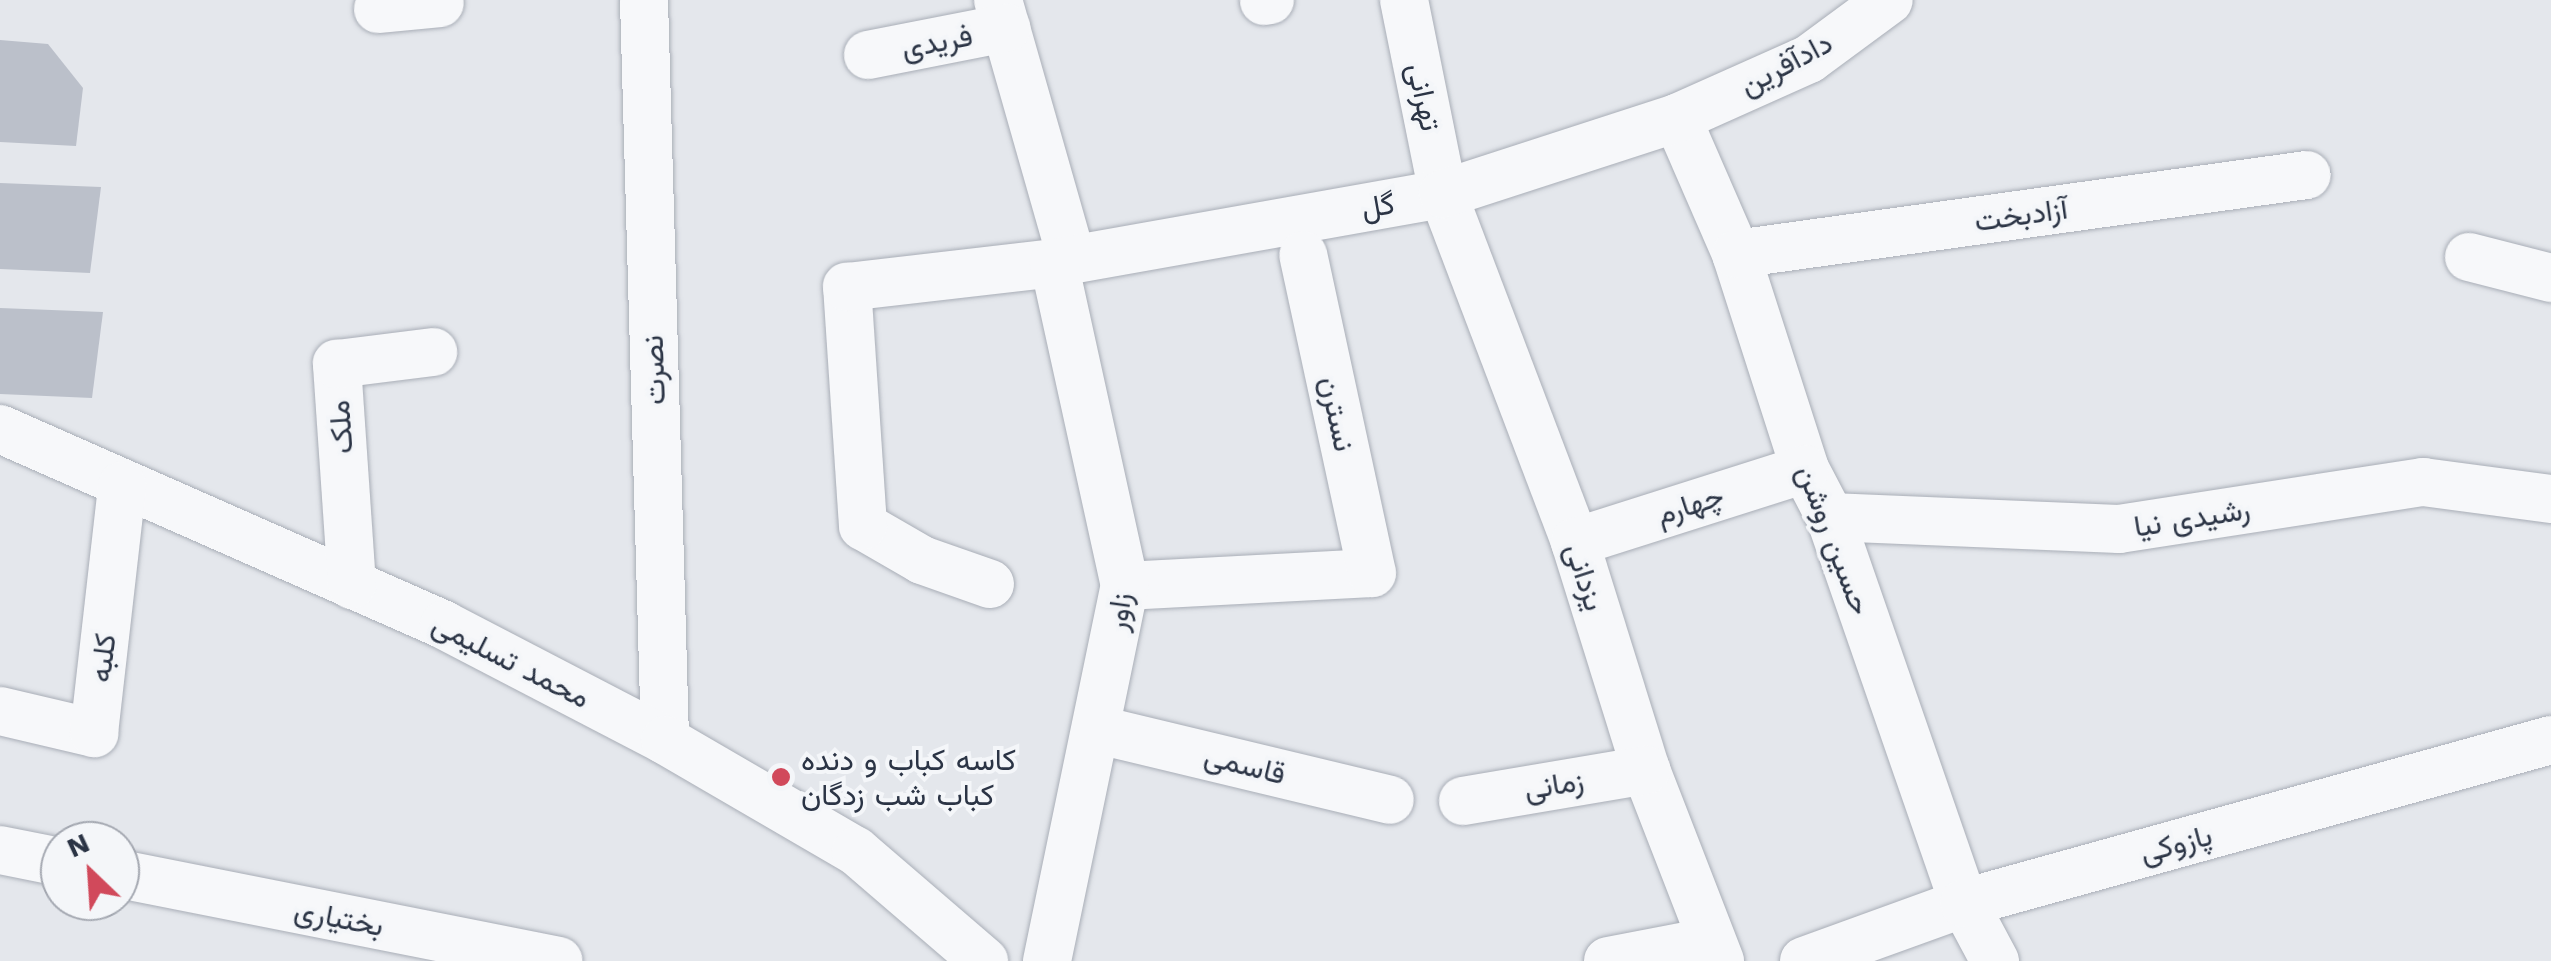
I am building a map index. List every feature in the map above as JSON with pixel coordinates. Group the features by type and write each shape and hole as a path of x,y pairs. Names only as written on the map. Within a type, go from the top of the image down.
{"street":[{"name":"نصرت","path":"644,0 665,740"},
{"name":"تهرانی","path":"1404,0 1444,194"},
{"name":"دادآفرین","path":"1676,118 1809,59 1890,0"},
{"path":"378,8 441,14"},
{"path":"1002,14 1063,262"},
{"name":"فریدی","path":"868,56 1002,14"},
{"name":"گل","path":"990,584 922,560 863,526 847,287 1063,262 1444,194 1676,118"},
{"name":"حسین روشن","path":"1676,118 1736,254 1805,468 1830,517 1964,903 1994,961"},
{"name":"آزادبخت","path":"1736,254 2307,175"},
{"name":"یزدانی","path":"1444,194 1575,542 1646,770 1714,951"},
{"name":"نسترن","path":"1125,586 1372,572 1303,255"},
{"path":"2469,257 2551,278"},
{"name":"زاور","path":"1047,961 1099,730 1125,586 1063,262"},
{"name":"ملک","path":"352,585 337,364 433,352"},
{"name":"محمد تسلیمی","path":"0,429 444,625 665,740 856,851 984,961"},
{"name":"چهارم","path":"1575,542 1805,468"},
{"name":"رشیدی نیا","path":"1830,517 2119,529 2423,482 2551,499"},
{"name":"کلبه","path":"0,710 94,733 122,486"},
{"name":"قاسمی","path":"1099,730 1390,800"},
{"name":"پازوکی","path":"1804,961 1964,903 2551,740"},
{"name":"زمانی","path":"1462,800 1646,770"},
{"path":"0,850 40,858"},
{"name":"بختیاری","path":"140,878 558,961"},
{"path":"1608,961 1714,951"}],"building":[{"path":"0,40 48,44 83,88 76,146 0,142"},
{"path":"0,183 101,187 90,273 0,269"},
{"path":"0,308 103,312 92,398 0,394"}],"place":[{"name":"کاسه کباب و دنده کباب شب زدگان","path":"781,777"}]}
